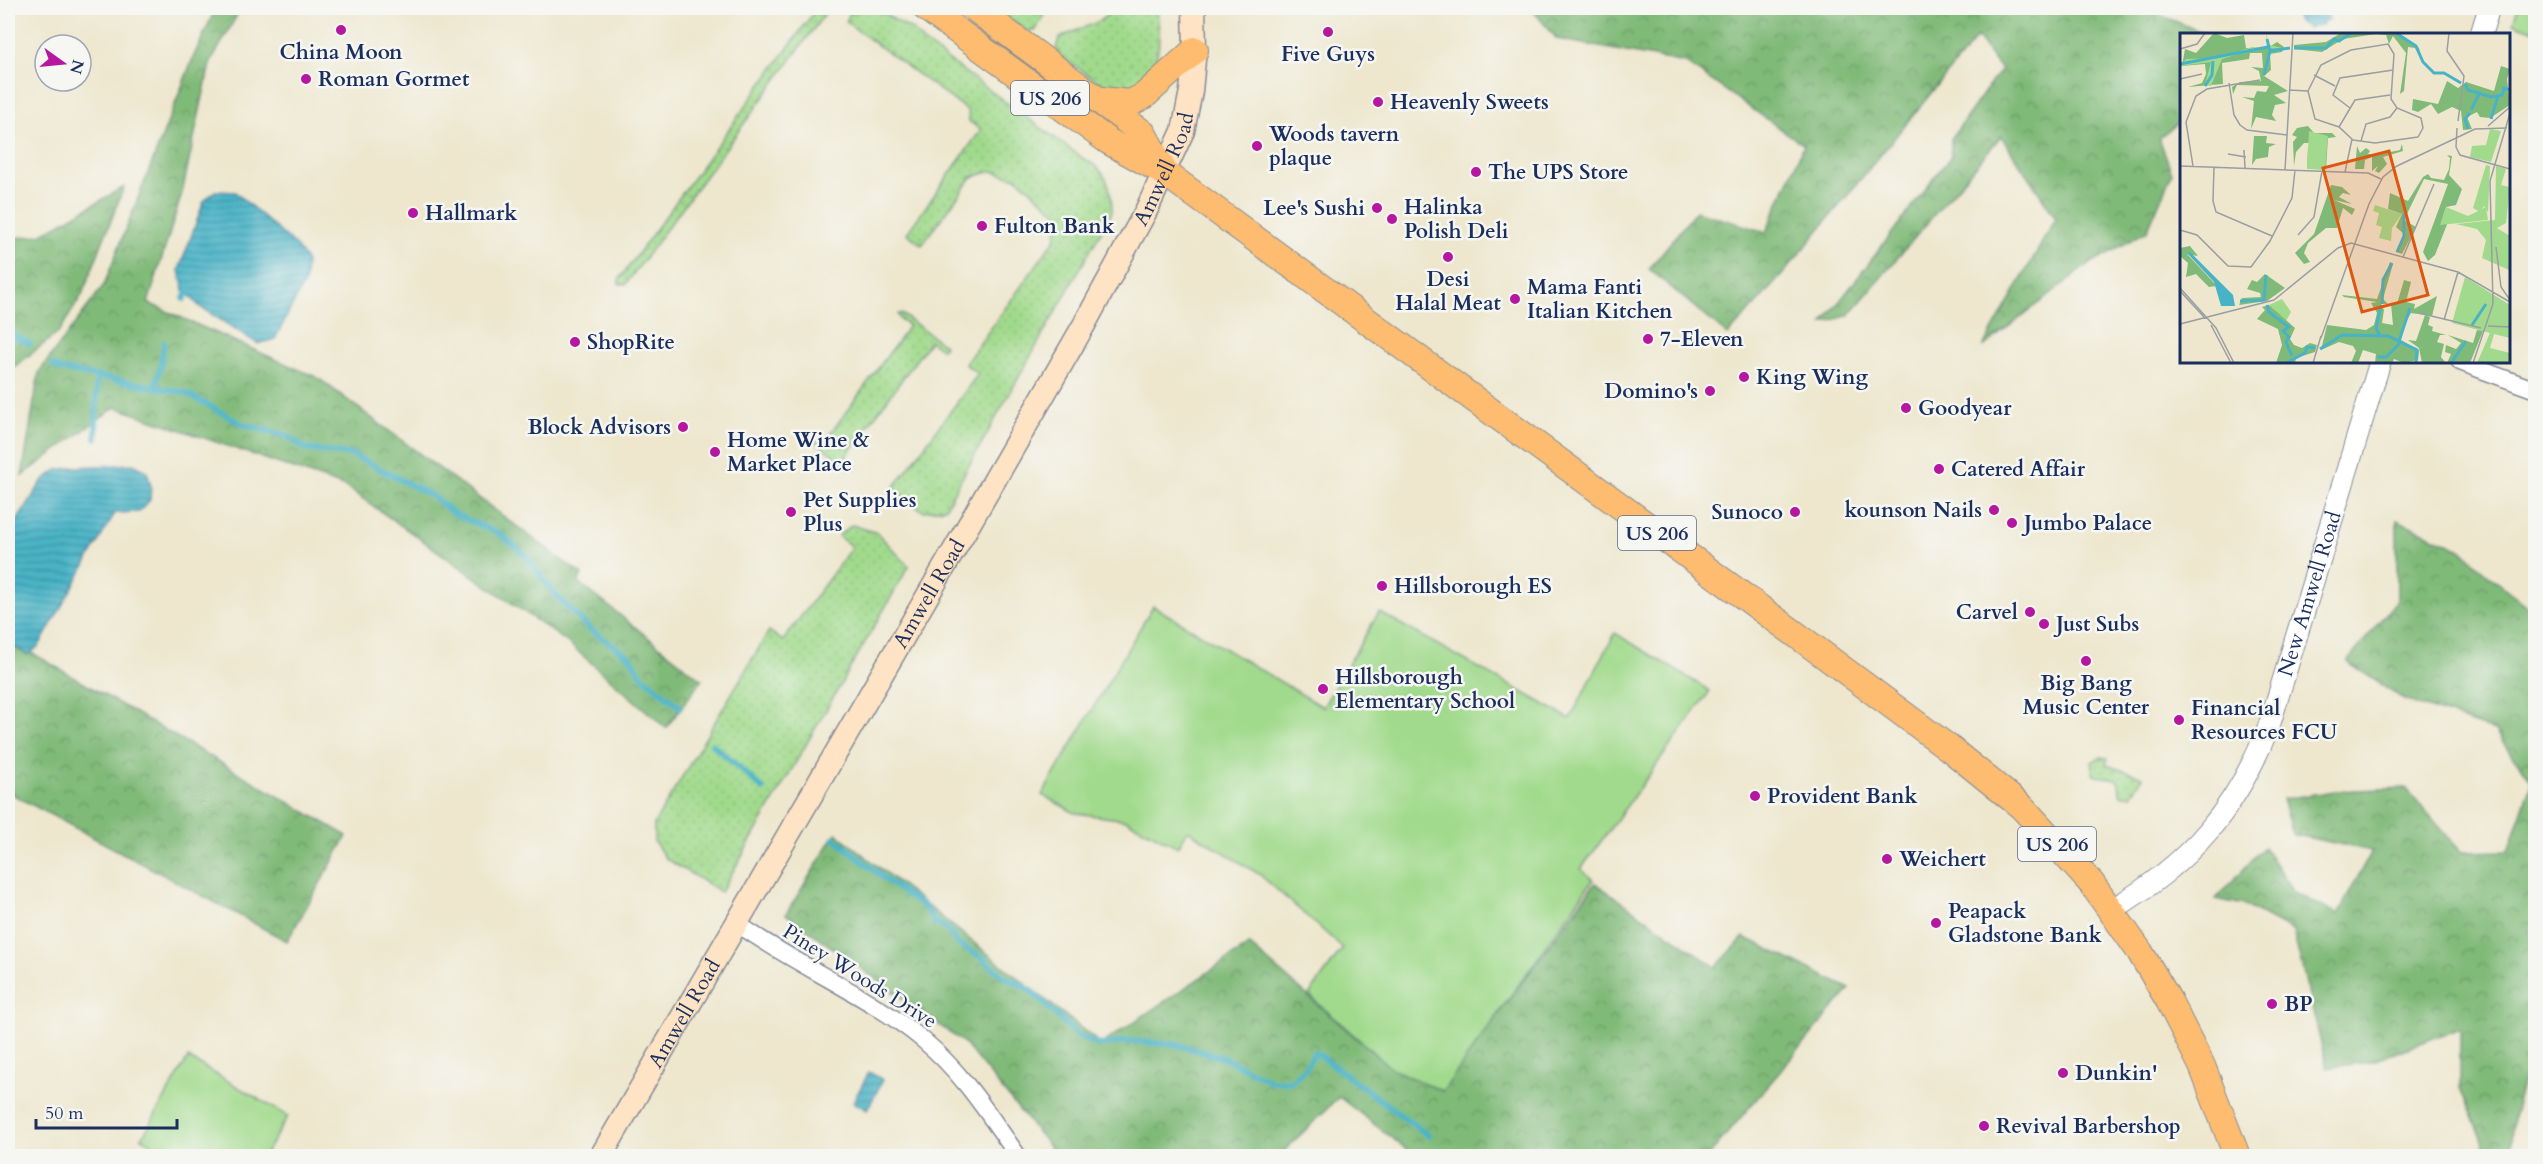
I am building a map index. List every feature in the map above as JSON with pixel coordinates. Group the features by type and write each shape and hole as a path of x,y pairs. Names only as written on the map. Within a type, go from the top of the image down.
{"main road":[{"name":"US 206","path":"926,8 1108,141 1165,173 1949,748 2022,807 2066,854 2111,910 2169,1001 2202,1066 2237,1156"},
{"name":"US 206","path":"974,8 1143,132 1165,173"},
{"name":"Amwell Road","path":"601,1156 1084,326 1165,173 1183,130 1191,91 1195,50 1194,8"},
{"path":"1102,100 1130,103 1144,96 1195,50"}],"street":[{"path":"2481,33 2489,8"},
{"name":"New Amwell Road","path":"2111,910 2163,875 2189,852 2212,828 2235,797 2256,759 2290,658 2380,363"},
{"path":"2463,363 2535,390"},
{"name":"Piney Woods Drive","path":"738,924 765,943 898,1021 923,1040 969,1086 1018,1156"}],"green space":[{"path":"216,8 241,8 210,64 182,193 148,303 318,378 582,575 578,582 702,680 666,728 567,642 346,487 115,407 22,476 39,372 104,285 193,58"},
{"path":"817,8 829,8 626,284 619,284 619,280"},
{"path":"874,8 914,31 922,41 1092,163 1107,180 1112,203 1112,212 945,508 923,511 892,490 978,374 965,364 1056,238 1058,214 1017,178 992,171 972,177 922,245 907,233 981,130 969,121 968,111 846,22 850,13"},
{"path":"994,8 1034,8 1044,15 1036,30 1026,31"},
{"path":"1114,8 1157,8 1158,53 1149,72 1142,80 1131,86 1133,92 1107,88 1059,55 1056,48 1059,39 1096,23"},
{"path":"1531,8 2143,8 2204,33 2180,33 2180,122 2159,138 2172,173 2147,231 2086,266 1983,347 2056,218 2001,136 1849,315 1823,323 1951,156 1951,139 2001,69 1977,37 1783,274 1728,335 1649,269 1696,211 1766,232 1804,145 1686,63 1557,39"},
{"path":"2518,8 2535,8 2535,31 2513,23"},
{"path":"124,187 82,295 59,332 8,372 8,239 40,235"},
{"path":"898,314 902,314 944,345 944,348 941,349 930,341 846,456 856,466 851,469 810,437 812,433 825,441 909,326 899,318"},
{"path":"2397,520 2461,549 2486,573 2535,612 2536,916 2530,930 2535,994 2530,1055 2513,1118 2510,1156 2486,1156 2486,1150 2460,1088 2460,1028 2373,1061 2327,1068 2293,931 2244,905 2216,899 2264,847 2294,893 2338,914 2372,851 2292,834 2282,799 2335,791 2406,788 2461,852 2508,851 2532,781 2495,731 2405,700 2347,662 2397,600"},
{"path":"852,525 877,533 909,566 721,892 666,859 654,841 654,824 769,631 783,641 852,547 838,536"},
{"path":"1153,606 1323,707 1379,612 1570,719 1615,633 1710,691 1581,869 1593,880 1443,1091 1392,1069 1309,995 1343,948 1259,874 1188,830 1178,847 1126,820 1075,813 1042,795"},
{"path":"8,639 347,836 287,941 8,792"},
{"path":"2101,757 2108,758 2106,765 2143,777 2131,795 2121,795 2119,782 2115,779 2094,775 2092,762"},
{"path":"836,833 1101,1044 1249,945 1392,1069 1442,1091 1595,883 1716,967 1744,937 1850,989 1708,1156 1415,1156 1339,1097 1279,1156 1057,1156 964,1043 786,914"},
{"path":"188,1058 288,1116 264,1156 173,1156 142,1138"}],"water":[{"path":"2297,8 2308,8 2317,13 2325,12 2329,19 2322,25 2311,26 2308,29 2298,22 2294,11"},
{"path":"215,191 235,192 296,246 306,260 305,281 275,339 258,344 200,307 184,290 179,270 204,201"},
{"path":"133,464 147,471 151,486 150,500 139,512 115,513 39,646 28,655 8,643 8,535 43,480 57,470"},
{"path":"869,1072 883,1080 867,1110 853,1102"}],"waterway":[{"path":"184,299 189,287"},
{"path":"8,333 30,344"},
{"path":"155,387 164,343"},
{"path":"53,365 58,369 186,393 242,424 287,436 306,449 353,455 434,497 454,514 500,534 525,555 558,598 591,630 630,657 642,676 680,707"},
{"path":"96,438 97,376"},
{"path":"712,744 763,789"},
{"path":"834,838 891,884 926,908 934,922 947,929 958,944 983,958 1001,975 1029,989 1078,1036 1100,1045 1131,1041 1179,1045 1224,1058 1271,1081 1291,1082 1305,1069 1315,1052 1429,1136"}],"place":[{"name":"China Moon","path":"341,30"},
{"name":"Five Guys","path":"1328,32"},
{"name":"Roman Gormet","path":"306,79"},
{"name":"Heavenly Sweets","path":"1378,102"},
{"name":"Woods tavern plaque","path":"1257,146"},
{"name":"The UPS Store","path":"1476,172"},
{"name":"Lee's Sushi","path":"1377,208"},
{"name":"Hallmark","path":"413,213"},
{"name":"Halinka Polish Deli","path":"1392,219"},
{"name":"Fulton Bank","path":"982,226"},
{"name":"Desi Halal Meat","path":"1448,257"},
{"name":"Mama Fanti Italian Kitchen","path":"1515,299"},
{"name":"7-Eleven","path":"1648,339"},
{"name":"ShopRite","path":"575,342"},
{"name":"King Wing","path":"1744,377"},
{"name":"Domino's","path":"1710,391"},
{"name":"Goodyear","path":"1906,408"},
{"name":"Block Advisors","path":"683,427"},
{"name":"Home Wine & Market Place","path":"715,452"},
{"name":"Catered Affair","path":"1939,469"},
{"name":"kounson Nails","path":"1994,510"},
{"name":"Pet Supplies Plus","path":"791,512"},
{"name":"Sunoco","path":"1795,512"},
{"name":"Jumbo Palace","path":"2012,523"},
{"name":"Hillsborough ES","path":"1382,586"},
{"name":"Carvel","path":"2030,612"},
{"name":"Just Subs","path":"2044,624"},
{"name":"Big Bang Music Center","path":"2086,661"},
{"name":"Hillsborough Elementary School","path":"1323,689"},
{"name":"Financial Resources FCU","path":"2179,720"},
{"name":"Provident Bank","path":"1755,796"},
{"name":"Weichert","path":"1887,859"},
{"name":"Peapack Gladstone Bank","path":"1936,923"},
{"name":"BP","path":"2272,1004"},
{"name":"Dunkin'","path":"2063,1073"},
{"name":"Revival Barbershop","path":"1984,1126"}]}
